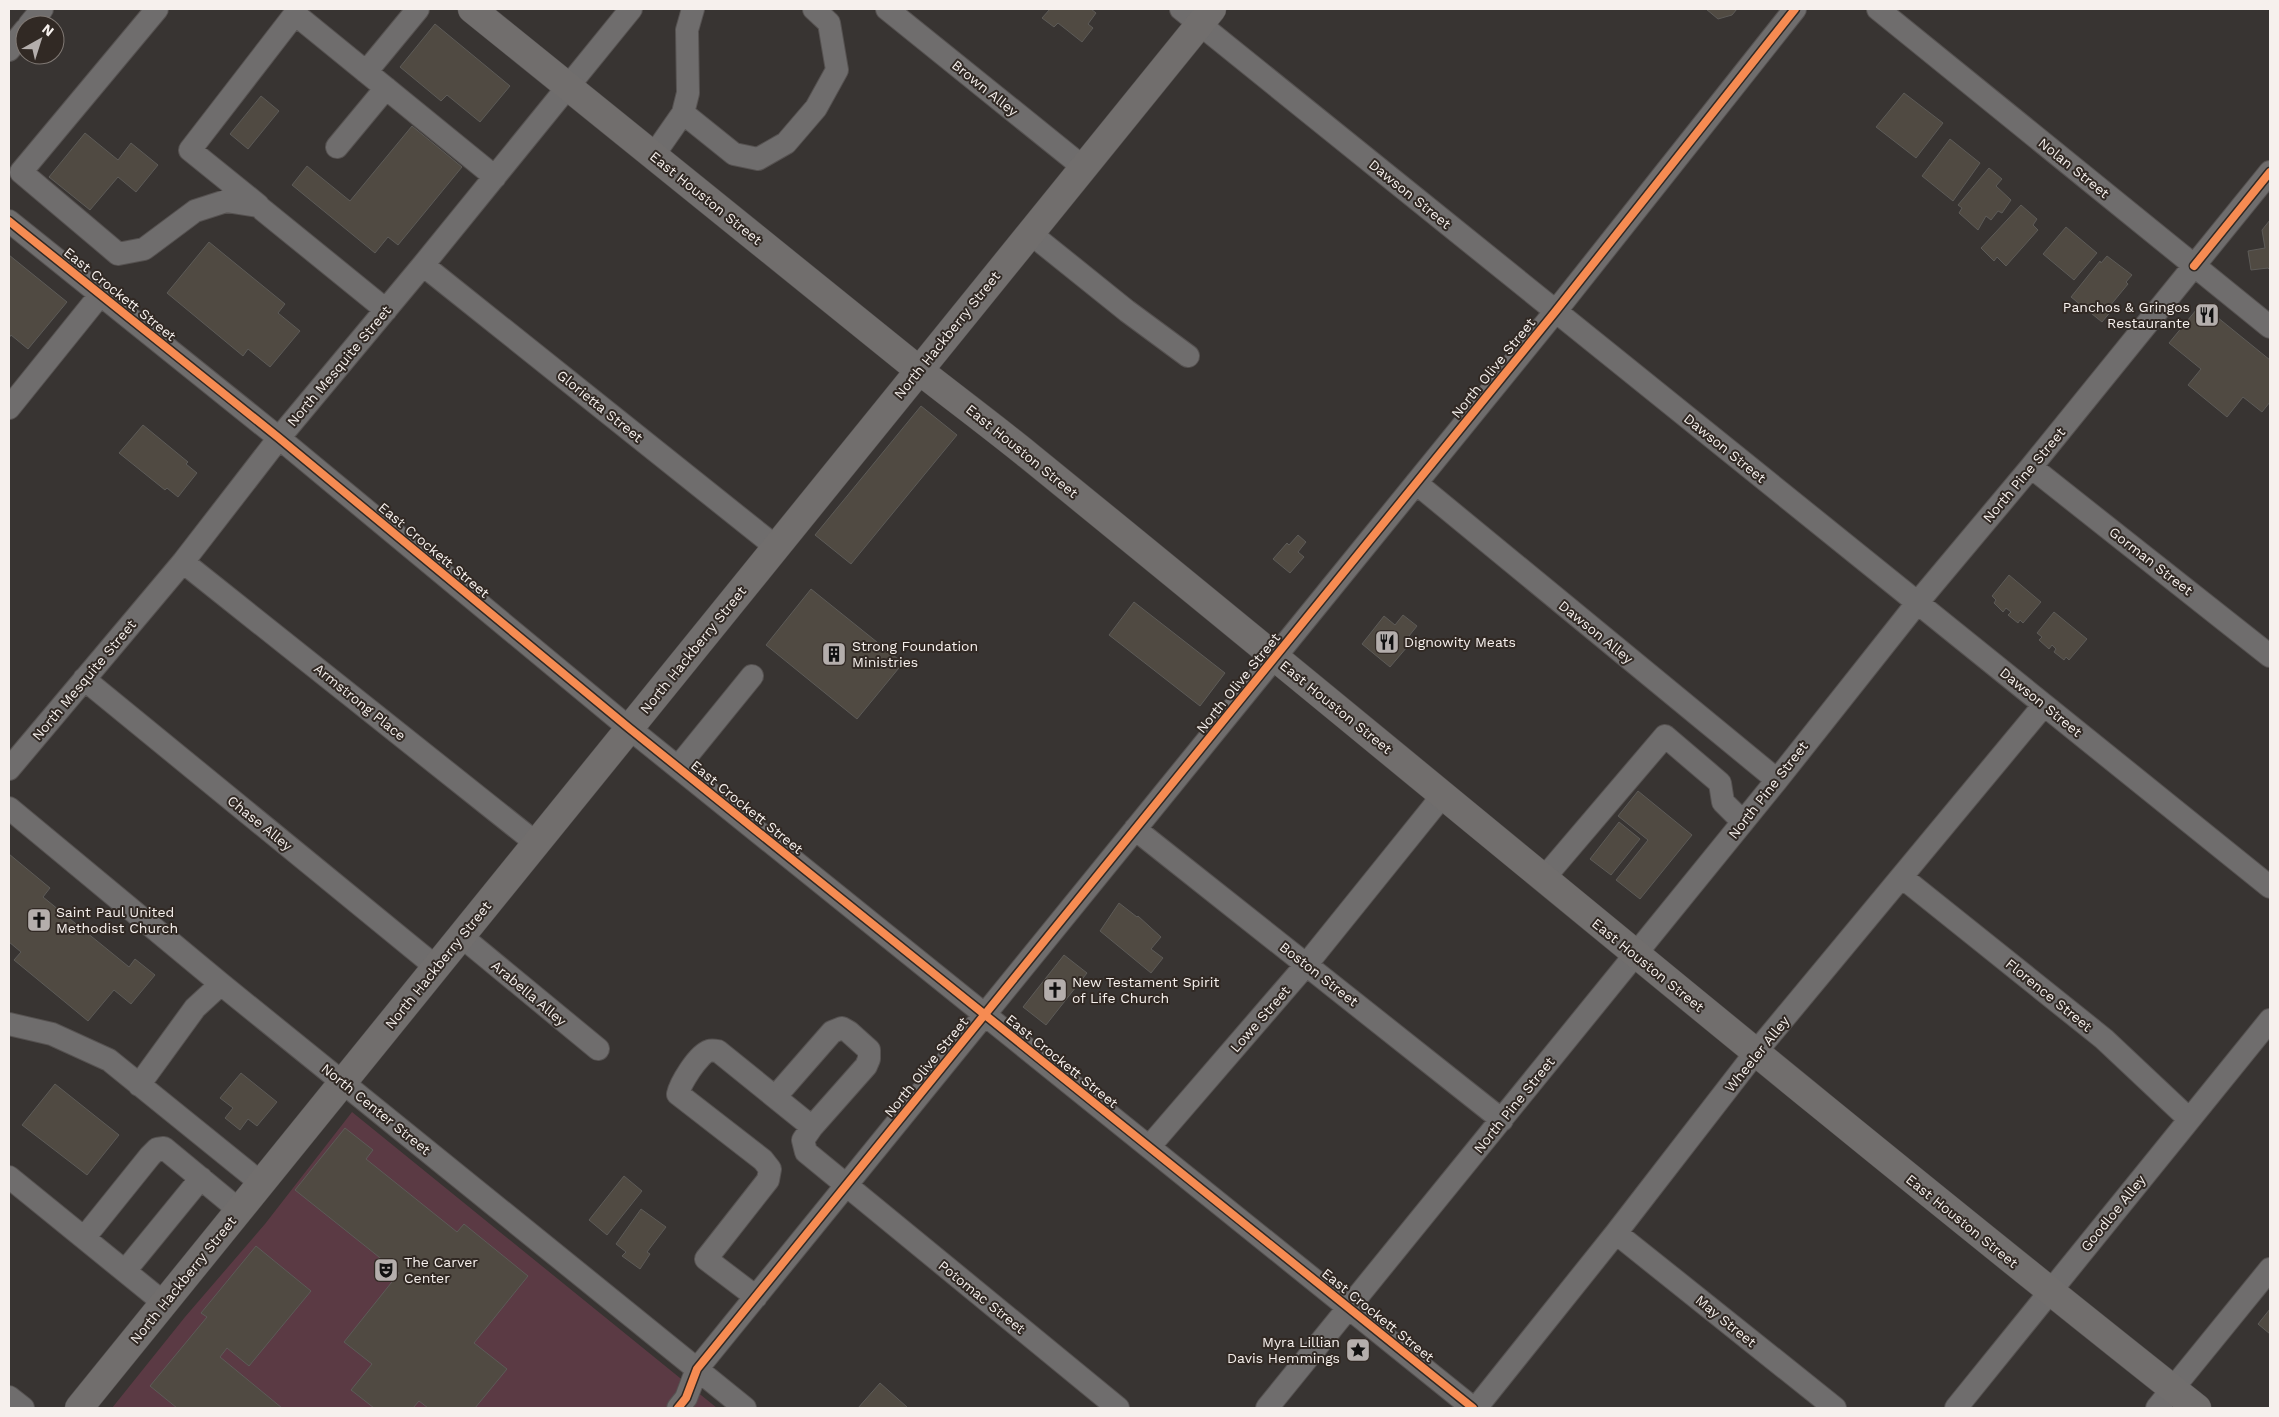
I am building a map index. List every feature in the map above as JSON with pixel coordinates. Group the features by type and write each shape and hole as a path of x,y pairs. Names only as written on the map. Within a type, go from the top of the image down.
{"main road":[{"name":"East Houston Street","path":"472,9 919,370 1023,451 1443,794 1635,955 2049,1292 2165,1399 2197,1408"},
{"name":"North Hackberry Street","path":"79,1408 1084,167 1198,14"}],"street":[{"path":"157,9 21,172 118,254 144,249 195,211 226,201 258,206"},
{"path":"366,72 418,9"},
{"name":"North Mesquite Street","path":"9,769 183,562 279,438 495,177 630,9"},
{"path":"653,156 683,114 688,93 687,30 693,9"},
{"path":"683,114 734,154 758,158 786,143 816,108 837,70 829,23 814,9"},
{"name":"Brown Alley","path":"887,9 1084,167"},
{"name":"North Olive Street","path":"678,1408 686,1398 697,1370 1555,312 1795,9"},
{"name":"Nolan Street","path":"1878,9 2270,327"},
{"path":"386,310 190,150 296,11 366,72 495,177"},
{"name":"Dawson Street","path":"1198,14 1555,312 2270,887"},
{"path":"337,147 386,88"},
{"name":"North Pine Street","path":"1267,1408 1744,822 1918,602 2031,467 2270,172"},
{"name":"East Crockett Street","path":"9,221 279,438 678,768 1475,1408"},
{"path":"1030,233 1127,311 1188,356"},
{"name":"Glorietta Street","path":"423,265 776,547"},
{"path":"9,408 100,295"},
{"name":"Gorman Street","path":"2031,467 2270,656"},
{"name":"Dawson Alley","path":"1416,483 1777,780"},
{"name":"Armstrong Place","path":"183,562 536,843"},
{"path":"678,768 752,676"},
{"name":"Chase Alley","path":"84,679 436,967"},
{"name":"Wheeler Alley","path":"1475,1408 1616,1233 1756,1052 1903,878 2044,705"},
{"path":"1544,878 1665,736 1720,783 1723,802 1744,822"},
{"name":"Lowe Street","path":"1149,1148 1306,964 1443,794"},
{"name":"North Center Street","path":"9,808 342,1083 745,1408"},
{"name":"Boston Street","path":"1135,829 1502,1120"},
{"name":"Florence Street","path":"1903,878 2104,1039 2190,1119"},
{"name":"Arabella Alley","path":"461,936 598,1049"},
{"path":"139,1085 195,1008 221,984"},
{"name":"Goodloe Alley","path":"1956,1408 2270,1020"},
{"path":"9,1024 52,1034 109,1060 261,1183"},
{"path":"756,1297 706,1259 768,1180 770,1169 763,1160 687,1103 678,1094 679,1087 699,1058 709,1051 718,1051 812,1126 866,1066 869,1059 869,1050 842,1028 832,1032 776,1096"},
{"name":"Potomac Street","path":"812,1126 803,1140 806,1152 1118,1408"},
{"path":"84,1238 157,1149 164,1148 239,1210"},
{"path":"9,1177 164,1303"},
{"path":"125,1271 201,1178"},
{"name":"May Street","path":"1616,1233 1835,1408"},
{"path":"2165,1399 2270,1269"},
{"path":"9,1397 23,1408"}],"shaded area":[{"name":"The Carver Center","path":"352,1112 717,1408 112,1408 185,1317 265,1224"}],"building":[{"path":"1050,9 1091,9 1096,13 1088,24 1093,28 1082,42 1058,23 1054,27 1042,18"},
{"path":"1706,9 1737,9 1732,15 1718,19"},
{"path":"435,24 510,86 480,122 447,95 441,101 400,67"},
{"path":"1904,93 1943,123 1916,158 1876,127"},
{"path":"261,96 279,111 248,149 230,134"},
{"path":"412,126 462,167 398,245 388,237 375,253 292,185 307,166 350,201"},
{"path":"85,133 118,160 131,143 158,165 136,192 118,177 90,210 49,177"},
{"path":"1950,139 1980,163 1953,201 1922,176"},
{"path":"1989,168 2002,179 1996,186 2011,200 2002,213 1998,211 1991,220 1986,216 1978,230 1959,213 1962,208 1958,205"},
{"path":"2021,205 2037,219 2033,225 2038,230 2006,266 1997,257 1994,261 1981,248"},
{"path":"2270,220 2270,270 2268,268 2251,270 2248,251 2265,248 2262,230"},
{"path":"2066,227 2097,253 2074,280 2043,254"},
{"path":"209,242 285,304 278,313 300,331 270,367 248,349 243,356 167,293"},
{"path":"9,255 67,302 28,349 11,335 9,338"},
{"path":"2107,256 2132,275 2126,282 2128,284 2109,307 2112,310 2102,322 2071,297 2100,261 2101,263"},
{"path":"2201,304 2270,360 2270,402 2262,412 2243,397 2227,417 2188,385 2201,369 2169,343"},
{"path":"921,406 957,435 851,564 815,535"},
{"path":"143,425 188,462 186,464 197,473 178,497 167,488 165,490 119,453"},
{"path":"1298,535 1306,542 1298,552 1304,557 1290,573 1273,559 1287,543 1289,545"},
{"path":"2009,575 2041,602 2023,623 2020,620 2018,623 2008,615 2011,612 2006,608 2003,612 1994,603 1996,600 1992,596"},
{"name":"Strong Foundation Ministries","path":"811,589 903,663 857,719 766,645"},
{"path":"1134,602 1225,673 1200,706 1109,635"},
{"path":"2054,612 2087,639 2069,660 2066,657 2064,660 2054,652 2056,649 2052,645 2049,649 2039,640 2042,637 2037,633"},
{"name":"Dignowity Meats","path":"1403,615 1417,626 1409,636 1413,640 1390,667 1362,644 1384,616 1395,625"},
{"path":"1638,791 1692,835 1640,899 1616,880 1648,840 1618,816"},
{"path":"1619,822 1640,839 1611,875 1590,859"},
{"name":"Saint Paul United Methodist Church","path":"9,854 50,888 43,897 129,967 135,959 155,975 131,1004 114,990 88,1021 14,960 21,952 9,942"},
{"path":"1119,903 1138,916 1161,937 1151,949 1163,958 1151,973 1100,931"},
{"name":"New Testament Spirit of Life Church","path":"1064,955 1087,973 1046,1025 1023,1007"},
{"path":"241,1073 277,1102 257,1126 248,1119 240,1130 225,1118 233,1108 220,1098"},
{"path":"55,1084 119,1135 87,1175 22,1125"},
{"path":"345,1128 373,1150 366,1159 457,1232 464,1224 528,1276 474,1343 507,1369 475,1408 428,1408 419,1401 413,1408 374,1408 351,1390 372,1364 344,1342 399,1273 295,1190"},
{"path":"624,1176 642,1191 607,1235 589,1220"},
{"path":"641,1209 666,1227 647,1252 650,1254 640,1269 622,1256 626,1252 616,1244"},
{"path":"256,1246 311,1291 249,1366 227,1348 220,1357 282,1408 177,1408 150,1386 207,1317 201,1313"},
{"path":"2270,1309 2270,1334 2258,1324"},
{"path":"880,1383 907,1407 858,1408"}],"cycle path":[{"path":"678,1408 686,1398 697,1369 1555,312 1795,9"},
{"path":"2194,266 2270,172"},
{"path":"9,221 279,438 629,728 1473,1408"}],"place":[{"name":"Panchos & Gringos Restaurante","path":"2207,315"},
{"name":"Dignowity Meats","path":"1387,642"},
{"name":"Strong Foundation Ministries","path":"834,654"},
{"name":"Saint Paul United Methodist Church","path":"39,920"},
{"name":"New Testament Spirit of Life Church","path":"1055,990"},
{"name":"The Carver Center","path":"386,1270"},
{"name":"Myra Lillian Davis Hemmings","path":"1358,1350"}]}
